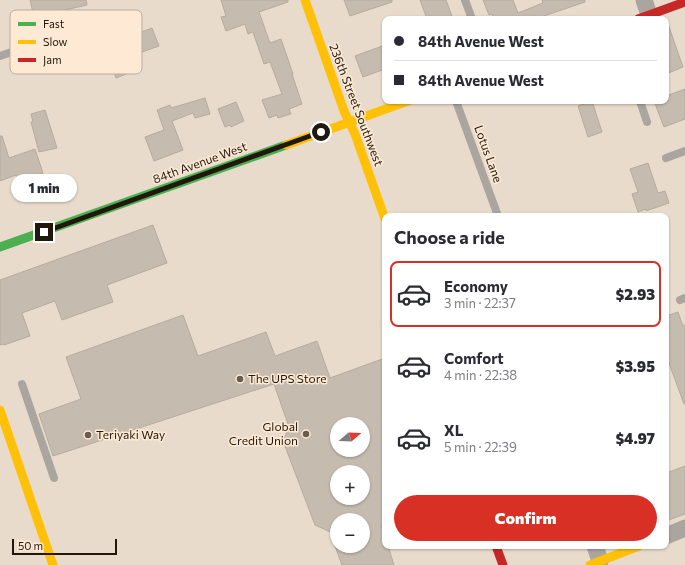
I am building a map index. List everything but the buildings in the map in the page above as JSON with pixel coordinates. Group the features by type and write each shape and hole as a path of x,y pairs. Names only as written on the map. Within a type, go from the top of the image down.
{"street":[{"name":"236th Street Southwest","path":"305,0 344,111 355,134 383,213"},
{"path":"644,11 685,2"},
{"name":"84th Avenue West","path":"0,248 400,104"},
{"path":"0,410 10,450 53,565"},
{"path":"669,535 685,528"},
{"path":"499,549 503,565"},
{"path":"595,557 627,549"}],"lane":[{"path":"465,0 471,16"},
{"path":"0,56 10,53"},
{"name":"Lotus Lane","path":"457,104 496,213"},
{"path":"641,104 647,122"},
{"path":"666,158 685,151"},
{"path":"22,384 54,478"}],"traffic: fast":[{"path":"0,247 286,145"}],"traffic: slow":[{"path":"305,0 344,111 355,134 383,213"},
{"path":"286,145 400,104"},
{"path":"0,410 53,565"},
{"path":"590,565 631,549"}],"traffic: jam":[{"path":"646,16 685,2"},
{"path":"497,549 503,565"}],"place":[{"name":"The UPS Store","path":"240,379"},
{"name":"Global Credit Union","path":"306,434"},
{"name":"Teriyaki Way","path":"88,435"}],"route":[{"path":"44,232 321,132"}]}
